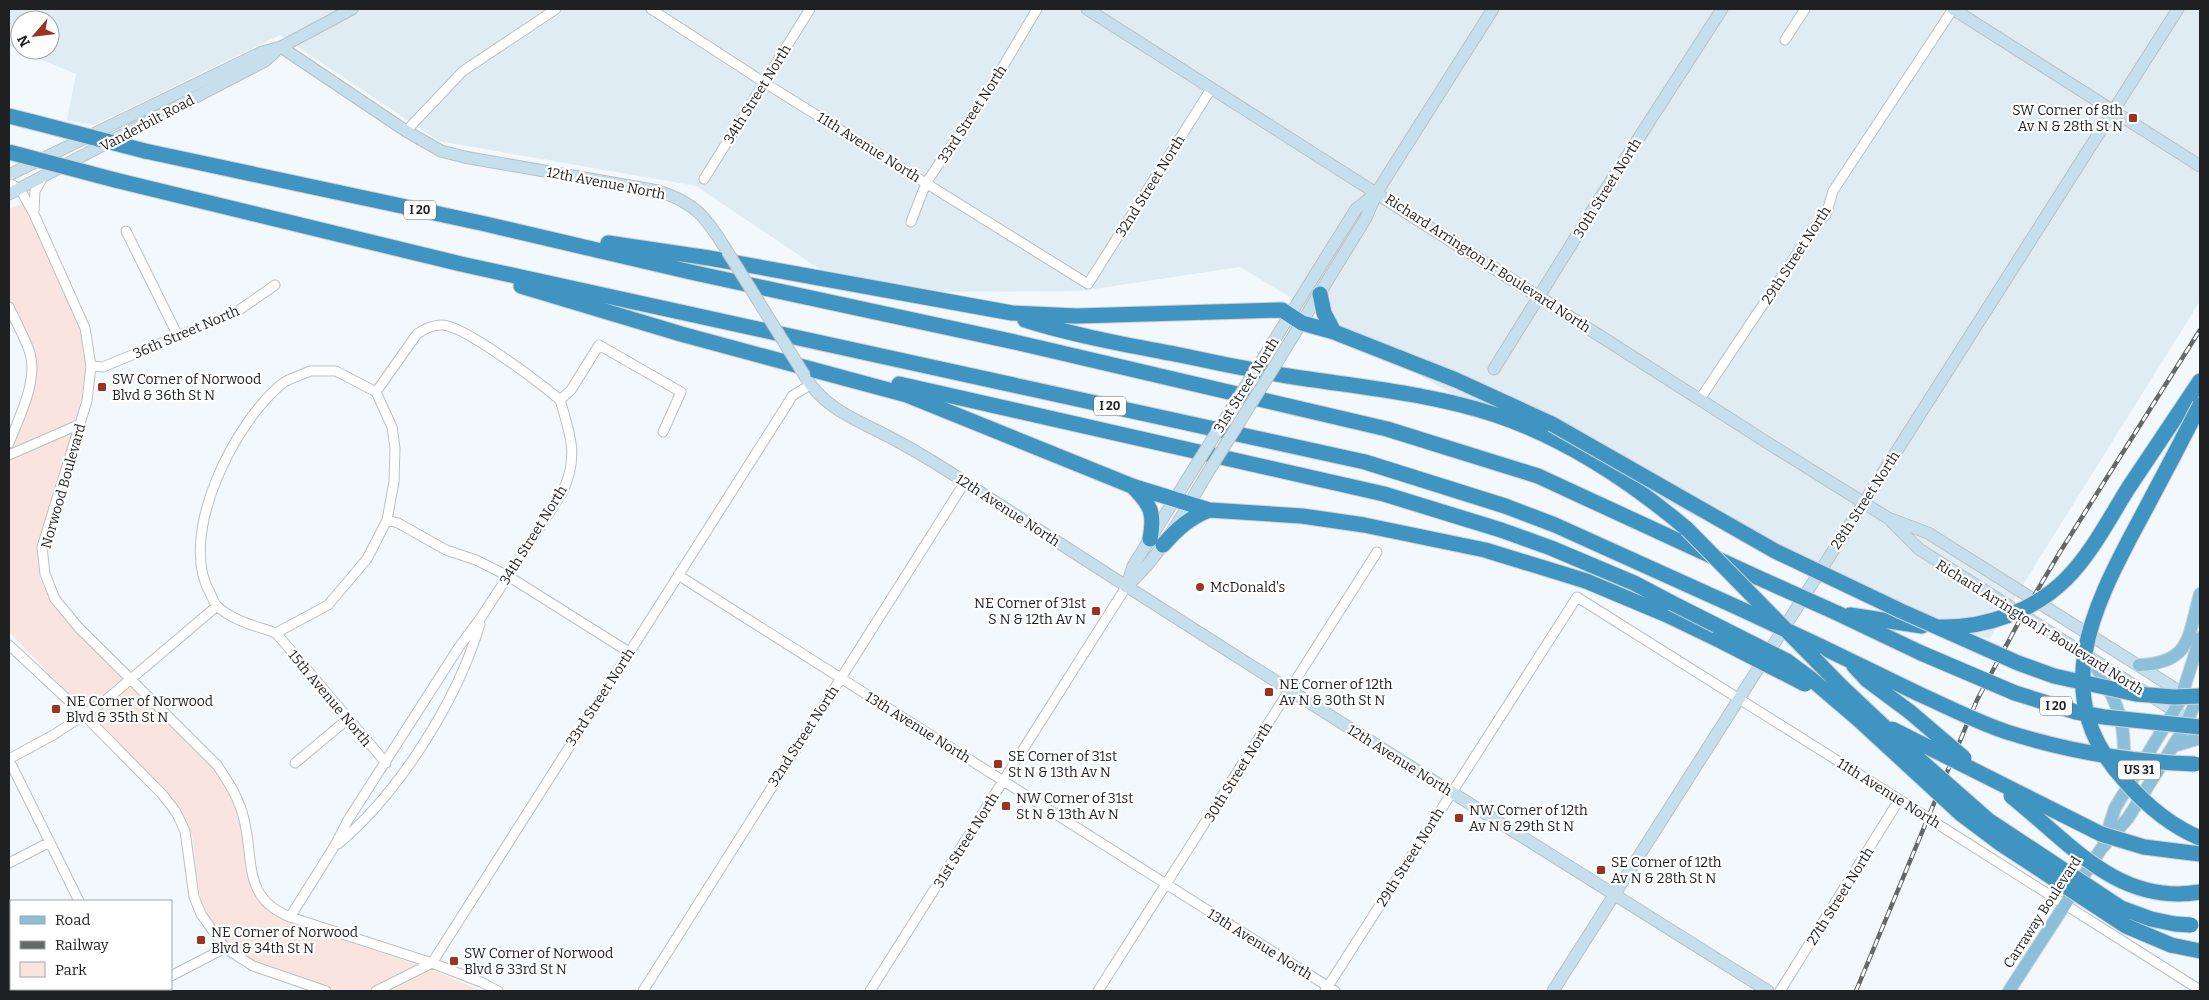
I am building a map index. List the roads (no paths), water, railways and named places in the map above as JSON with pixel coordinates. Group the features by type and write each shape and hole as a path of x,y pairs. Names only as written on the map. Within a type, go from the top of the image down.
{"highway":[{"name":"I 20","path":"9,116 145,151 481,223 1387,429 1538,476 1921,653 2015,693 2076,712 2104,717 2196,725"},
{"name":"I 20","path":"9,152 115,180 461,264 1366,462 1522,512 1741,609 1919,694 2006,732 2069,749 2156,763 2200,763"},
{"path":"481,223 709,258 986,308 1040,315 1282,310 1302,323 1334,332 1482,391 1552,424 1775,551 1839,580 1901,612 2018,664 2054,676 2136,694 2200,699"},
{"path":"461,264 523,287 697,338 907,395 1132,486 1209,510 1302,516 1364,525 1484,550 1542,567 1619,594 1667,615 1758,659 1858,712 2082,825 2122,842 2144,848 2200,854"},
{"path":"1320,294 1324,314 1334,332"},
{"path":"986,308 1069,333 1250,369 1431,398 1496,416 1567,446 1612,472 1654,501 1687,529 1849,694 1988,820 2121,908 2151,919 2175,924 2196,925"},
{"path":"697,338 1384,494 1501,530 1551,548 1634,583 1786,661 1810,678 1858,719 1961,814 2001,844 2126,926 2171,945 2200,951"},
{"path":"1836,613 1922,626 1958,627 1989,622 2019,611 2047,596 2067,578 2087,551 2200,381"},
{"path":"2200,405 2102,594 2086,639 2084,661 2085,707 2090,726 2107,760 2134,792 2151,807 2171,822 2200,838"},
{"path":"1132,486 1144,498 1152,512 1156,542 1192,517 1209,510"},
{"path":"1846,658 1867,680 1910,712 2076,852 2114,878 2131,886 2165,894 2200,892"}],"main road":[{"path":"2139,665 2162,663 2179,654 2186,642 2200,594"},
{"name":"Carraway Boulevard","path":"2101,849 2115,808 2174,712 2183,693 2200,638"},
{"path":"2091,659 2111,692 2122,722 2124,760 2115,808"},
{"name":"Carraway Boulevard","path":"2009,991 2101,849 2128,818 2174,746 2196,725 2200,699"},
{"path":"2174,746 2200,738"}],"street":[{"name":"Vanderbilt Road","path":"9,194 264,61 281,47 352,9"},
{"path":"406,131 463,72 556,9"},
{"name":"11th Avenue North","path":"651,9 765,83 1088,284"},
{"name":"34th Street North","path":"704,179 810,9"},
{"name":"33rd Street North","path":"910,222 926,183 989,90 1037,9"},
{"name":"Richard Arrington Jr Boulevard North","path":"1087,9 1888,518 1928,533 2183,693 2200,699"},
{"name":"31st Street North","path":"870,991 1126,587 1143,572 1156,542 1182,502 1212,466 1366,218 1377,192 1493,9"},
{"name":"30th Street North","path":"1494,369 1607,186 1722,9"},
{"path":"1785,40 1805,9"},
{"path":"1953,9 2200,166"},
{"name":"29th Street North","path":"1700,399 1816,225 1826,215 1833,191 1953,9"},
{"name":"28th Street North","path":"1553,991 2178,9"},
{"name":"Vanderbilt Road","path":"9,174 262,52 281,47"},
{"name":"12th Avenue North","path":"281,47 406,131 441,150 464,157 649,189 675,196 691,205 702,215 727,251 807,381 820,398 836,410 901,442 1126,587 1768,991"},
{"name":"32nd Street North","path":"1088,284 1212,88"},
{"path":"34,214 35,191 43,177"},
{"name":"Norwood Boulevard","path":"9,182 20,189 34,214 85,328 91,366 87,401 42,547 45,574 55,599 79,628 202,749 227,779 242,812 249,842 252,873 258,893 266,904 290,917 432,963 481,982 498,991"},
{"name":"31st Street North","path":"1182,502 1198,462 1289,314 1356,209 1377,192"},
{"path":"126,231 178,336"},
{"name":"36th Street North","path":"91,366 103,367 238,311 275,285"},
{"path":"9,307 30,354 30,380 25,403 9,443"},
{"path":"376,392 417,334 425,328 443,324 458,330 500,355 560,400 571,390 599,345 681,392 663,432"},
{"path":"310,371 336,371 376,392 392,427 395,448 394,482 387,520 367,559 328,605 276,633 240,620 217,606 205,585 200,565 202,531 208,502 229,451 257,409 284,382 310,371"},
{"name":"33rd Street North","path":"432,963 788,403 807,381"},
{"name":"34th Street North","path":"290,917 334,847 348,820 459,647 482,616 562,493 570,476 572,441 560,400"},
{"path":"9,454 80,424"},
{"name":"32nd Street North","path":"643,991 965,482"},
{"name":"Richard Arrington Jr Boulevard North","path":"1888,518 1918,549 2196,725"},
{"path":"387,520 398,523 446,550 476,560 508,576 629,652"},
{"name":"30th Street North","path":"1098,991 1377,552"},
{"name":"13th Avenue North","path":"678,575 1166,884 1329,990"},
{"name":"11th Avenue North","path":"1576,597 2200,990"},
{"name":"29th Street North","path":"1329,990 1451,792 1576,597"},
{"path":"79,900 9,761 84,715 132,680 217,606"},
{"name":"34th Street North","path":"334,847 377,806 418,750 452,694 474,642 482,616"},
{"name":"15th Avenue North","path":"276,633 386,763"},
{"path":"9,646 84,715 162,794 176,812 185,831 194,897 201,914 225,948 253,966 326,991"},
{"path":"296,763 348,719"},
{"name":"27th Street North","path":"1780,991 1904,803"},
{"path":"9,863 50,842"},
{"path":"172,975 225,948"},
{"path":"376,991 432,963"}],"railway":[{"path":"1856,991 1977,700 2022,616 2060,552 2200,330"}],"place":[{"name":"SW Corner of 8th Av N & 28th St N","path":"2133,118"},
{"name":"SW Corner of Norwood Blvd & 36th St N","path":"102,387"},
{"name":"McDonald's","path":"1200,587"},
{"name":"NE Corner of 31st S N & 12th Av N","path":"1096,611"},
{"name":"NE Corner of 12th Av N & 30th St N","path":"1269,692"},
{"name":"NE Corner of Norwood Blvd & 35th St N","path":"56,709"},
{"name":"SE Corner of 31st St N & 13th Av N","path":"998,764"},
{"name":"NW Corner of 31st St N & 13th Av N","path":"1006,806"},
{"name":"NW Corner of 12th Av N & 29th St N","path":"1459,818"},
{"name":"SE Corner of 12th Av N & 28th St N","path":"1601,870"},
{"name":"NE Corner of Norwood Blvd & 34th St N","path":"201,940"},
{"name":"SW Corner of Norwood Blvd & 33rd St N","path":"454,961"}]}
